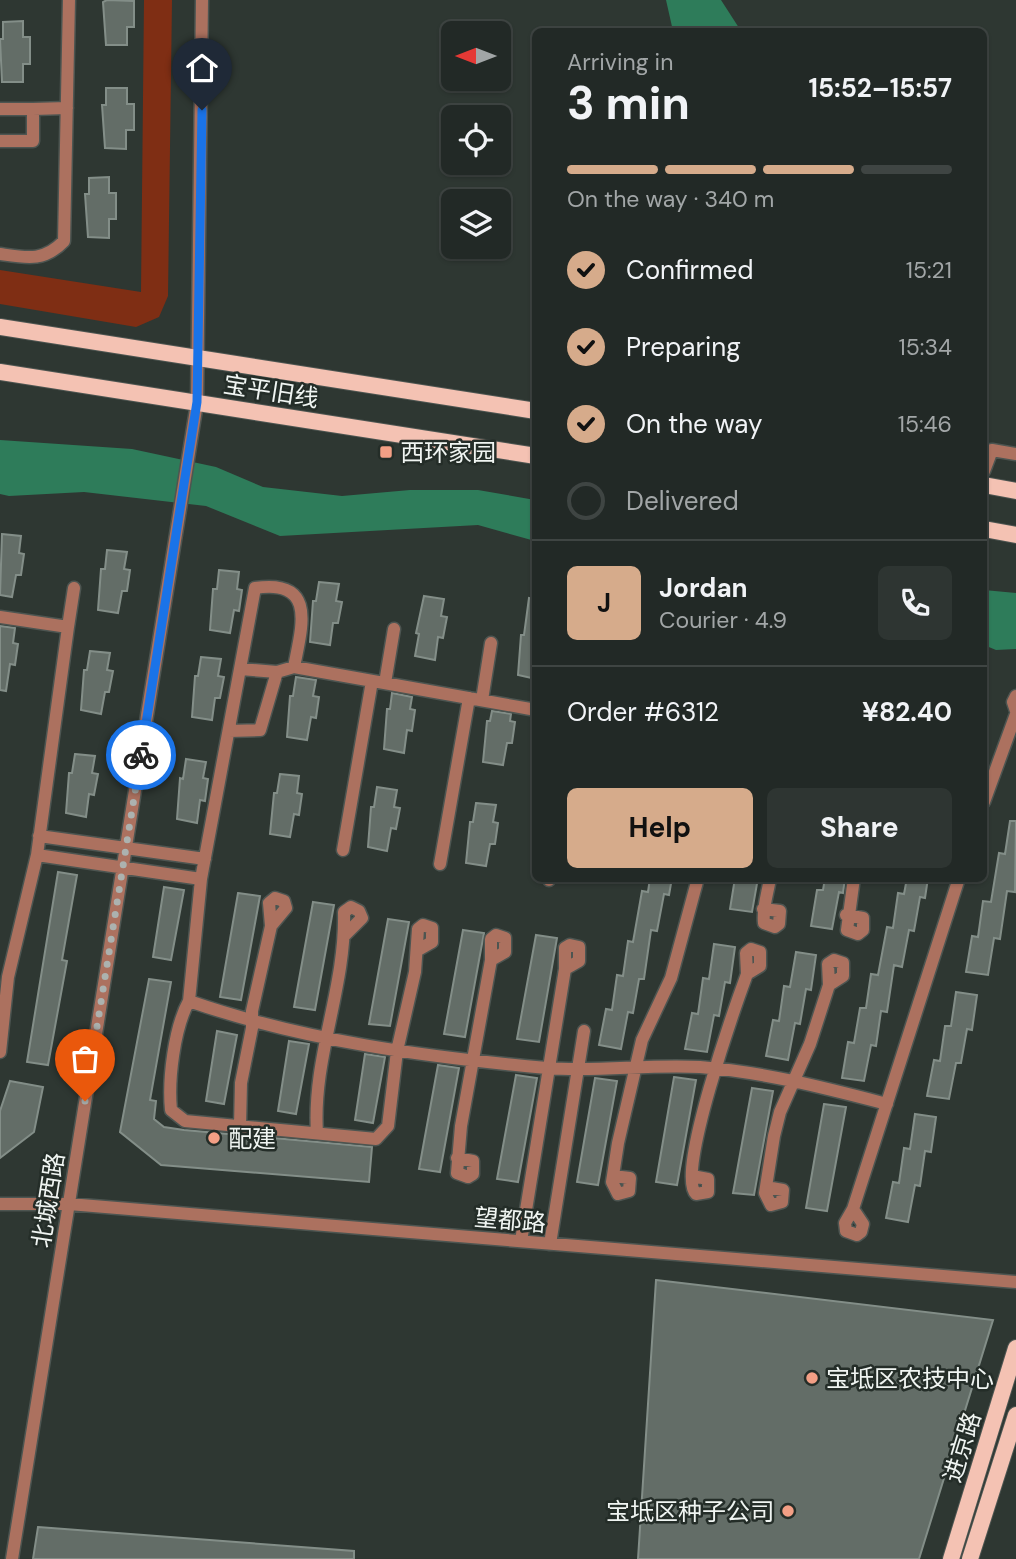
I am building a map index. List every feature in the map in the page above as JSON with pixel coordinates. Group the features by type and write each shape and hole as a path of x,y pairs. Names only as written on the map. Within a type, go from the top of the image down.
{"main road":[{"name":"宝平旧线","path":"0,327 532,410"},
{"name":"宝平旧线","path":"0,372 532,455"},
{"path":"987,486 1016,491"},
{"path":"987,530 1016,535"},
{"name":"进京路","path":"951,1559 1016,1348"},
{"name":"进京路","path":"970,1559 1016,1415"}],"street":[{"path":"0,254 37,259 54,252 64,241 69,0"},
{"name":"北城西路","path":"12,1559 121,867 181,516 197,402 200,359 202,0"},
{"path":"0,141 33,141 33,109 36,108"},
{"path":"0,109 67,108"},
{"path":"987,463 992,450 1016,454"},
{"path":"294,667 301,631 301,601 292,590 270,586 255,589 201,879 189,1001 183,1012 169,1087 171,1110 186,1121 376,1139 388,1126 397,1051 418,950"},
{"path":"0,1052 4,976 37,855 74,588"},
{"path":"0,617 68,627"},
{"path":"385,683 394,629"},
{"path":"440,864 475,699 491,643"},
{"path":"240,669 277,672 294,667 532,709"},
{"path":"229,732 260,730 277,672"},
{"path":"343,850 372,681"},
{"path":"988,772 1016,713 1013,702 1016,696"},
{"path":"39,836 205,859"},
{"path":"37,855 201,879"},
{"path":"613,1175 621,1125 642,1040 671,978 697,882"},
{"path":"763,909 768,882"},
{"path":"846,915 853,882"},
{"path":"853,1209 958,882"},
{"path":"240,1126 241,1083 271,926"},
{"path":"317,1133 316,1093 343,957 345,934"},
{"path":"457,1158 491,960"},
{"path":"521,1241 565,969"},
{"path":"692,1176 699,1126 747,974"},
{"path":"766,1187 780,1112 829,985"},
{"path":"189,1001 251,1022 397,1051 549,1068 636,1066 715,1069 793,1081 887,1104"},
{"path":"550,1244 584,1031"},
{"name":"望都路","path":"0,1204 69,1204 1016,1282"}],"shaded area":[{"path":"144,0 172,0 168,296 159,317 136,327 0,304 0,270 141,292"},
{"path":"666,0 721,0 739,28 672,28"},
{"path":"0,440 132,449 216,467 263,487 342,496 410,490 478,490 532,499 532,540 478,525 280,536 206,506 84,492 9,496 0,494"},
{"path":"987,590 1016,593 1016,649 996,650 987,646"}],"building":[{"path":"134,1 134,27 127,27 127,45 106,45 103,2"},
{"path":"23,21 23,37 30,37 30,64 23,64 23,82 2,82 0,39 3,39 3,22"},
{"path":"106,88 127,88 127,104 134,104 134,130 126,130 126,149 105,148 102,105 106,105"},
{"path":"109,177 109,193 116,193 116,219 109,219 109,238 88,237 85,194 89,194 89,178"},
{"path":"2,534 21,536 19,553 24,554 21,575 16,575 12,597 0,595"},
{"path":"107,550 127,552 124,569 130,570 127,591 122,591 118,613 98,610 101,569 105,569"},
{"path":"219,570 239,572 237,589 242,590 239,611 234,610 230,633 210,630 213,589 217,589"},
{"path":"319,582 339,584 336,601 342,602 338,623 333,623 330,645 310,642 313,601 316,601"},
{"path":"424,596 444,599 441,616 447,617 443,638 438,637 435,660 415,656 419,634 416,633"},
{"path":"529,598 532,598 532,678 518,675 521,635 524,635"},
{"path":"0,626 15,628 13,643 18,644 15,665 10,664 6,691 0,690"},
{"path":"90,651 110,653 107,670 113,671 101,714 81,710 84,670 87,670"},
{"path":"201,657 221,659 218,676 224,677 220,698 215,698 212,720 192,717 195,676 198,676"},
{"path":"296,677 316,680 313,696 319,697 316,718 311,717 307,740 287,737 290,696 293,696"},
{"path":"392,693 412,697 410,709 415,710 412,731 407,730 404,753 384,749 387,709 390,709"},
{"path":"492,711 511,714 510,721 515,722 512,743 507,743 503,765 483,762 487,721 490,721"},
{"path":"75,754 95,756 92,773 98,774 94,795 89,794 86,817 66,813 69,773 72,773"},
{"path":"186,759 206,762 203,778 208,779 205,801 200,800 197,823 177,819 180,778 183,779"},
{"path":"280,774 299,776 297,793 302,794 299,815 294,814 290,837 270,834 274,793 277,793"},
{"path":"377,787 397,790 394,807 400,808 396,829 391,828 387,851 368,847 371,807 374,807"},
{"path":"476,803 496,805 493,822 498,823 495,844 490,844 486,866 466,863 470,822 473,822"},
{"path":"1010,821 1016,821 1015,892 1007,891 1000,939 994,938 988,975 966,972 972,936 978,937 983,901 991,902 999,853 1005,854"},
{"path":"58,872 77,875 62,960 67,961 48,1065 27,1062"},
{"path":"649,882 671,882 669,895 664,894 657,931 651,930 644,979 639,979 633,1013 628,1012 621,1049 599,1045 606,1009 612,1010 617,975 623,976 628,941 633,942 642,891 648,892"},
{"path":"734,882 757,882 752,912 730,909"},
{"path":"824,882 844,882 843,893 839,892 832,929 811,926 817,890 823,890"},
{"path":"906,882 927,882 925,898 920,897 914,931 909,930 902,967 894,965 887,1012 881,1011 876,1046 871,1045 864,1081 842,1078 848,1042 854,1043 860,1008 866,1008 871,974 878,975 887,927 893,928 898,893 904,894"},
{"path":"164,887 184,890 171,960 153,957"},
{"path":"238,893 260,896 241,1000 220,997"},
{"path":"313,902 334,905 315,1010 294,1007"},
{"path":"388,919 409,922 390,1026 369,1024"},
{"path":"463,930 484,933 465,1037 444,1034"},
{"path":"536,935 557,938 539,1042 517,1039"},
{"path":"714,944 735,947 730,983 725,982 719,1016 714,1015 707,1052 685,1049 692,1013 698,1014 703,978 709,979"},
{"path":"796,952 816,955 811,990 806,989 800,1024 795,1023 788,1060 766,1056 773,1020 779,1021 784,986 790,987"},
{"name":"配建","path":"149,979 171,982 150,1100 156,1101 154,1119 164,1127 184,1130 372,1147 369,1182 161,1165 120,1132"},
{"path":"956,992 977,995 972,1030 967,1029 961,1063 956,1063 949,1099 927,1096 934,1060 940,1061 945,1026 951,1026"},
{"path":"217,1031 237,1035 224,1104 206,1101"},
{"path":"289,1041 309,1044 296,1114 278,1111"},
{"path":"365,1054 385,1057 373,1123 355,1120"},
{"path":"438,1065 459,1068 440,1172 419,1169"},
{"path":"516,1075 537,1078 518,1182 497,1179"},
{"path":"674,1077 696,1080 677,1185 656,1182"},
{"path":"595,1078 617,1081 598,1185 577,1182"},
{"path":"10,1081 43,1087 34,1132 0,1158 0,1111"},
{"path":"752,1088 773,1091 754,1195 733,1193"},
{"path":"824,1104 846,1107 827,1211 806,1208"},
{"path":"915,1114 936,1117 931,1152 925,1151 920,1186 915,1185 908,1222 886,1218 893,1182 899,1183 904,1148 910,1149"},
{"name":"宝坻区农技中心","path":"656,1280 993,1320 919,1559 638,1559"},
{"path":"38,1527 354,1551 354,1559 33,1559"}],"way so far":[{"path":"85,1101 141,755"}],"place":[{"name":"西环家园","path":"386,452"},
{"name":"配建","path":"214,1138"},
{"name":"宝坻区农技中心","path":"812,1378"},
{"name":"宝坻区种子公司","path":"788,1511"}],"route":[{"path":"141,755 197,402 200,359 202,110"}]}
